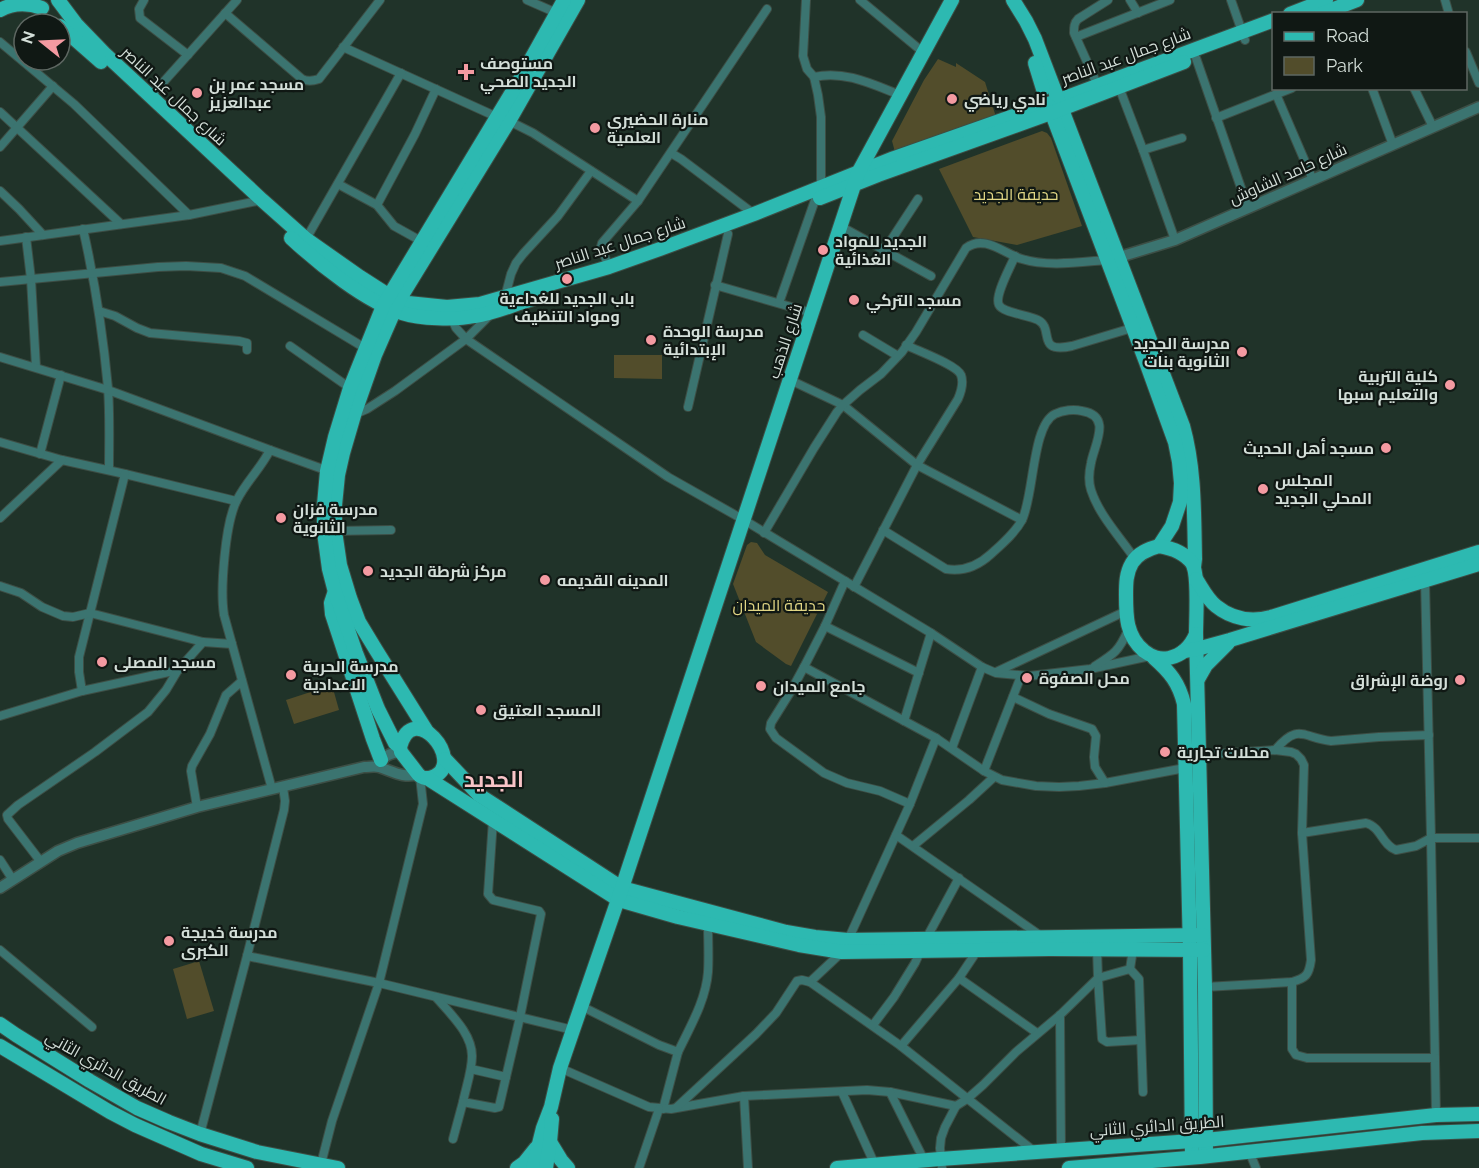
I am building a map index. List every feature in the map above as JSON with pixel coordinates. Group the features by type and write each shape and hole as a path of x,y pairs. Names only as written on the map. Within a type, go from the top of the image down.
{"main road":[{"path":"0,10 6,0"},
{"name":"شارع جمال عبد الناصر","path":"58,0 85,35 315,258 353,287 391,303"},
{"path":"562,15 564,0"},
{"path":"349,411 351,388 365,348 503,119 562,15 578,0"},
{"name":"شارع الذهب","path":"545,1141 552,1127 551,1107 560,1068 620,894 856,179 952,0"},
{"path":"1295,12 1326,0"},
{"path":"1341,10 1357,0"},
{"path":"1008,1 1028,41 1043,89"},
{"path":"1008,1 1030,28 1055,106 1113,259 1188,442 1194,493 1196,633 1190,650 1197,681 1190,760"},
{"path":"0,10 14,4 37,4"},
{"name":"شارع جمال عبد الناصر","path":"449,313 470,317 494,312 678,253 856,179 894,159 1119,87 1196,58 1272,21"},
{"name":"شارع جمال عبد الناصر","path":"856,179 878,175 1055,106 1097,84 1244,35 1272,30"},
{"name":"شارع جمال عبد الناصر","path":"72,37 256,201 360,277 391,303 412,316 449,313 609,267 754,214 818,194"},
{"path":"422,776 434,776 440,772 444,766 444,754 410,707 359,622 340,565 324,505 332,473 335,437 375,355 391,303 421,241 503,119"},
{"path":"877,139 883,151 894,159"},
{"path":"1113,259 1132,327 1170,427 1179,462 1180,502 1172,526 1159,546"},
{"path":"330,531 329,569 335,592 378,709 400,749 422,776 620,894 708,924 799,945 923,945 1043,937 1197,943"},
{"path":"1199,1162 1192,1140 1197,943 1190,760 1184,704 1177,682 1139,647 1128,630 1127,574 1135,559 1144,551 1159,546 1179,552 1186,557 1215,606 1236,617 1254,620 1271,617 1479,552"},
{"path":"1152,657 1173,657 1479,564"},
{"path":"335,592 331,603 332,614 379,763"},
{"path":"1197,681 1214,655 1230,640"},
{"path":"400,749 406,734 412,730 426,730"},
{"path":"445,759 479,795 620,894 845,946"},
{"path":"923,945 977,951 1133,949 1197,943"},
{"path":"1197,943 1205,987 1206,1140 1199,1162"},
{"name":"الطريق الدائري الثاني","path":"0,1024 90,1082 137,1108 200,1134 257,1152 338,1168"},
{"name":"الطريق الدائري الثاني","path":"0,1046 135,1125 201,1154 247,1168"},
{"name":"الطريق الدائري الثاني","path":"837,1168 924,1160 941,1163 1035,1152 1206,1140 1436,1115 1479,1114"},
{"name":"الطريق الدائري الثاني","path":"1069,1168 1199,1162 1249,1150 1422,1133 1479,1131"},
{"path":"517,1168 545,1141"},
{"path":"533,1168 545,1141"},
{"path":"545,1141 546,1168"},
{"path":"545,1141 568,1168"}],"street":[{"path":"144,0 139,9 140,18 188,55"},
{"path":"150,97 237,0"},
{"path":"225,13 302,79 314,81 319,79 380,0"},
{"path":"527,0 562,15"},
{"path":"779,303 818,194 821,117 813,77 807,69 803,56 806,0"},
{"path":"860,0 924,53"},
{"path":"1097,84 1074,33 1075,22 1108,0"},
{"path":"1130,0 1138,13"},
{"path":"1076,37 1170,0"},
{"path":"1231,0 1244,35"},
{"path":"609,267 601,247 602,243 638,201 767,9"},
{"path":"0,42 74,104 189,215"},
{"path":"343,47 533,134 638,201"},
{"path":"1467,54 1479,83"},
{"path":"1196,58 1248,208"},
{"path":"306,239 401,73"},
{"path":"813,77 832,74 844,76 865,81 900,95"},
{"path":"0,147 53,86"},
{"path":"1119,87 1175,240"},
{"path":"376,205 415,134 436,89"},
{"path":"1216,118 1287,90"},
{"path":"1373,90 1393,145"},
{"path":"1415,90 1433,127"},
{"path":"1276,94 1313,180"},
{"name":"شارع حامد الشاوش","path":"1113,259 1175,240 1479,107"},
{"path":"0,112 121,224"},
{"path":"1143,150 1182,138"},
{"path":"671,153 754,214"},
{"path":"505,297 516,263 558,216 591,171"},
{"path":"338,184 376,205 394,226 421,241"},
{"path":"0,191 43,235"},
{"path":"884,250 918,199"},
{"path":"0,241 189,215 256,201"},
{"path":"840,226 931,276"},
{"path":"83,229 99,311 108,390 109,470"},
{"path":"688,407 728,234"},
{"path":"26,237 36,368"},
{"path":"764,532 814,448 843,405 881,374 898,356 916,332 966,248 971,244 984,243 1031,261 1070,263 1113,259"},
{"path":"1015,256 1001,288 998,303 1000,307 1042,322 1047,340 1053,346 1063,348 1072,346 1132,327"},
{"path":"0,282 186,266 221,267 245,276 365,348"},
{"path":"715,285 812,313"},
{"path":"99,311 116,316 142,331 239,340 248,345 247,350"},
{"path":"349,411 360,412 395,392 466,339 494,312"},
{"path":"449,313 459,332 466,339 668,477 931,633 982,667 996,673 1022,676 1040,675 1090,669 1152,657"},
{"path":"863,335 898,356"},
{"path":"854,587 917,465 962,389 963,378 957,369 906,345"},
{"path":"290,346 351,388"},
{"path":"0,358 108,390 332,473"},
{"path":"40,454 61,375"},
{"path":"790,380 843,405 917,465 1022,520"},
{"path":"883,530 946,569 957,571 966,569 987,557 1004,542 1022,520 1030,496 1037,449 1045,425 1059,412 1076,410 1092,414 1098,420 1100,429 1088,476 1091,489 1097,504 1135,559"},
{"path":"0,442 62,460 236,501"},
{"path":"270,450 236,501 228,529 222,595 224,615 272,789"},
{"path":"0,518 62,460"},
{"path":"82,690 79,657 125,474"},
{"path":"330,531 391,530"},
{"path":"1425,580 1436,1115"},
{"path":"845,581 804,668 771,723 770,729 786,746 824,773 847,783 880,791 910,804"},
{"path":"0,586 21,593 63,616 78,617 90,614 203,642 232,644"},
{"path":"996,673 1126,611"},
{"path":"825,626 919,673"},
{"path":"1090,669 1114,654 1128,630"},
{"path":"904,721 931,633"},
{"path":"41,862 7,815 148,712 178,670 203,642"},
{"path":"952,748 982,667"},
{"path":"804,668 936,738 994,777 1017,783 1059,787 1105,783 1190,760 1275,750 1296,754 1305,765 1302,834 1311,960 1308,972 1305,977 1292,982 1205,987"},
{"path":"0,716 82,690 178,670"},
{"path":"984,771 1022,676"},
{"path":"197,807 192,766 210,734 226,695 242,681"},
{"path":"1013,697 1055,716 1092,729 1096,736 1095,767 1105,783"},
{"path":"1275,750 1290,735 1299,733 1331,741 1429,735"},
{"path":"810,982 845,946 910,804 936,738"},
{"path":"0,897 6,884 58,851 77,843 197,807 379,763 400,749"},
{"path":"321,1164 332,1121 379,983 423,804 422,776 406,776 379,763"},
{"path":"913,846 994,777"},
{"path":"200,1134 284,810 283,787"},
{"path":"463,1102 499,1107 541,914 539,911 493,900 488,894 493,820"},
{"path":"1302,834 1366,823 1377,829 1388,845 1396,850 1416,846 1431,838 1479,837"},
{"path":"896,835 1043,937"},
{"path":"0,860 6,884"},
{"path":"873,1026 915,963 959,878"},
{"path":"639,1168 661,1109 678,1052 704,994 708,974 708,924"},
{"path":"1097,949 1102,1039 1107,1042 1141,1040"},
{"path":"1130,969 1133,949"},
{"path":"0,950 92,1027"},
{"path":"901,1046 959,978 977,951"},
{"path":"247,956 379,983 573,1030"},
{"path":"941,1163 940,1148 945,1127 956,1106 968,1099 1098,978 1130,969"},
{"path":"1130,969 1139,979 1143,1092"},
{"path":"959,978 1037,1033"},
{"path":"676,1108 756,1034 776,1012 797,981 802,980 810,982 901,1046 1035,1152"},
{"path":"1292,982 1292,1049 1296,1055 1307,1058 1435,1058"},
{"path":"436,997 464,1031 472,1056 471,1069 453,1139"},
{"path":"581,1006 659,1045 678,1052"},
{"path":"1060,1015 1061,1150"},
{"path":"560,1068 649,1107 661,1109 744,1096 867,1090 890,1092 956,1106"},
{"path":"471,1069 506,1077"},
{"path":"842,1092 875,1165"},
{"path":"890,1092 924,1160"},
{"path":"744,1096 748,1168"},
{"path":"1249,1150 1256,1168"}],"green space":[{"name":"نادي رياضي","path":"938,59 956,67 956,63 985,82 996,117 895,152 892,141 924,80"},
{"name":"حديقة الجديد","path":"1042,131 1051,138 1082,226 1017,245 973,237 939,169"},
{"path":"614,355 662,355 662,379 614,378"},
{"name":"حديقة الميدان","path":"751,542 757,543 765,555 828,592 791,666 756,642 733,584 747,545"},
{"path":"332,685 339,710 294,724 286,700"},
{"path":"199,961 214,1011 187,1019 173,969"}],"place":[{"name":"مستوصف الجديد الصحي","path":"466,72"},
{"name":"مسجد عمر بن عبدالعزيز","path":"197,93"},
{"name":"نادي رياضي","path":"952,99"},
{"name":"منارة الحضيري العلمية","path":"595,128"},
{"name":"الجديد للمواد الغذائية","path":"823,250"},
{"name":"باب الجديد للغداءية ومواد التنظيف","path":"567,279"},
{"name":"مسجد التركي","path":"854,300"},
{"name":"مدرسة الوحدة الإبتدائية","path":"651,340"},
{"name":"مدرسة الجديد الثانوية بنات","path":"1242,352"},
{"name":"كلية التربية والتعليم سبها","path":"1450,385"},
{"name":"مسجد أهل الحديث","path":"1386,448"},
{"name":"المجلس المحلي الجديد","path":"1263,489"},
{"name":"مدرسة فزان الثانوية","path":"281,518"},
{"name":"مركز شرطة الجديد","path":"368,571"},
{"name":"المدينه القديمه","path":"545,580"},
{"name":"مسجد المصلى","path":"102,662"},
{"name":"مدرسة الحرية الاعدادية","path":"291,675"},
{"name":"محل الصفوة","path":"1027,678"},
{"name":"روضة الإشراق","path":"1460,680"},
{"name":"جامع الميدان","path":"761,686"},
{"name":"المسجد العتيق","path":"481,710"},
{"name":"محلات تجارية","path":"1165,752"},
{"name":"مدرسة خديجة الكبرى","path":"169,941"}],"district":[{"name":"الجديد","path":"494,779"}]}
